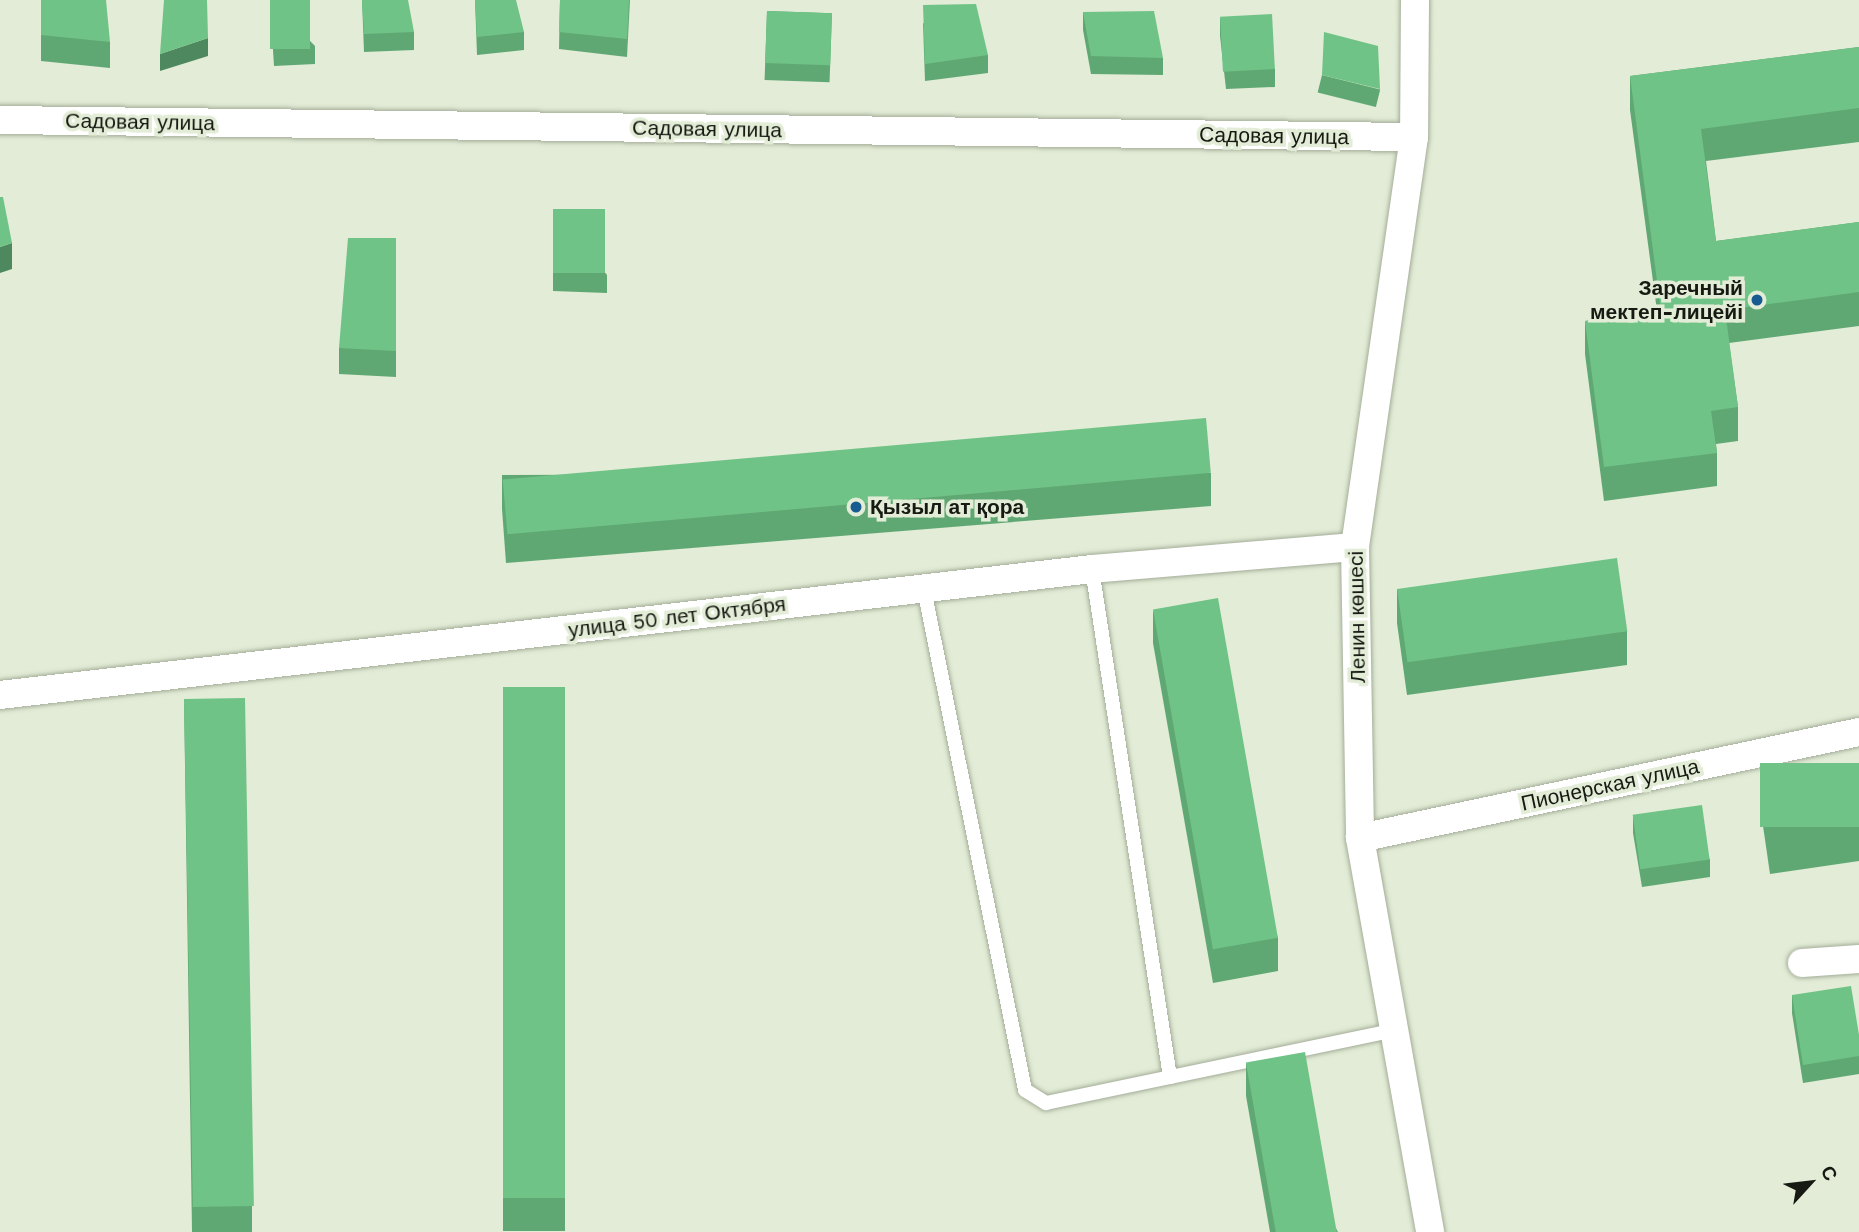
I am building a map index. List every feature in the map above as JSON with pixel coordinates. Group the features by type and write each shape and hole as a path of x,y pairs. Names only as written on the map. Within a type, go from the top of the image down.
{"street":[{"name":"Ленин көшесі","path":"1415,0 1414,137 1355,547 1360,838 1430,1232"},
{"name":"Садовая улица","path":"0,120 1414,137"},
{"name":"улица 50 лет Октября","path":"0,695 1092,569 1355,547"},
{"name":"Пионерская улица","path":"1360,838 1859,732"},
{"path":"1802,963 1859,959"}],"lane":[{"path":"1092,569 1170,1077"},
{"path":"924,589 1025,1090 1046,1103 1395,1030"}],"building":[{"path":"41,0 106,0 110,42 41,35"},
{"path":"164,0 207,0 208,38 160,54"},
{"path":"270,0 310,0 310,49 270,49"},
{"path":"362,0 408,0 414,32 364,34"},
{"path":"475,0 516,0 524,32 477,37"},
{"path":"560,0 629,0 627,39 559,32"},
{"path":"976,4 988,55 925,64 923,5"},
{"path":"767,11 832,13 830,65 765,63"},
{"path":"1154,11 1163,58 1091,56 1083,12"},
{"path":"1272,14 1275,69 1223,72 1220,17"},
{"path":"1324,32 1378,46 1380,89 1322,75"},
{"name":"Заречный мектеп-лицейі","path":"1859,47 1859,108 1701,129 1716,241 1859,222 1859,292 1725,310 1738,407 1711,411 1717,453 1604,467 1585,321 1661,311 1630,76"},
{"path":"0,197 3,197 12,243 0,247"},
{"path":"553,209 605,209 605,273 553,273"},
{"path":"348,238 396,238 396,351 339,348"},
{"path":"1206,418 1211,473 507,534 503,480"},
{"path":"1617,558 1627,631 1407,662 1397,589"},
{"path":"1218,598 1278,938 1213,949 1153,609"},
{"path":"503,687 565,687 565,1198 503,1198"},
{"path":"245,698 254,1206 193,1207 184,699"},
{"path":"1760,763 1859,763 1859,827 1760,827"},
{"path":"1702,805 1710,859 1640,869 1633,815"},
{"path":"1851,986 1859,1035 1859,1056 1803,1065 1792,995"},
{"path":"1305,1052 1337,1232 1276,1232 1246,1062"}],"place":[{"name":"Заречный мектеп-лицейі","path":"1757,300"},
{"name":"Қызыл ат қора","path":"856,507"}]}
